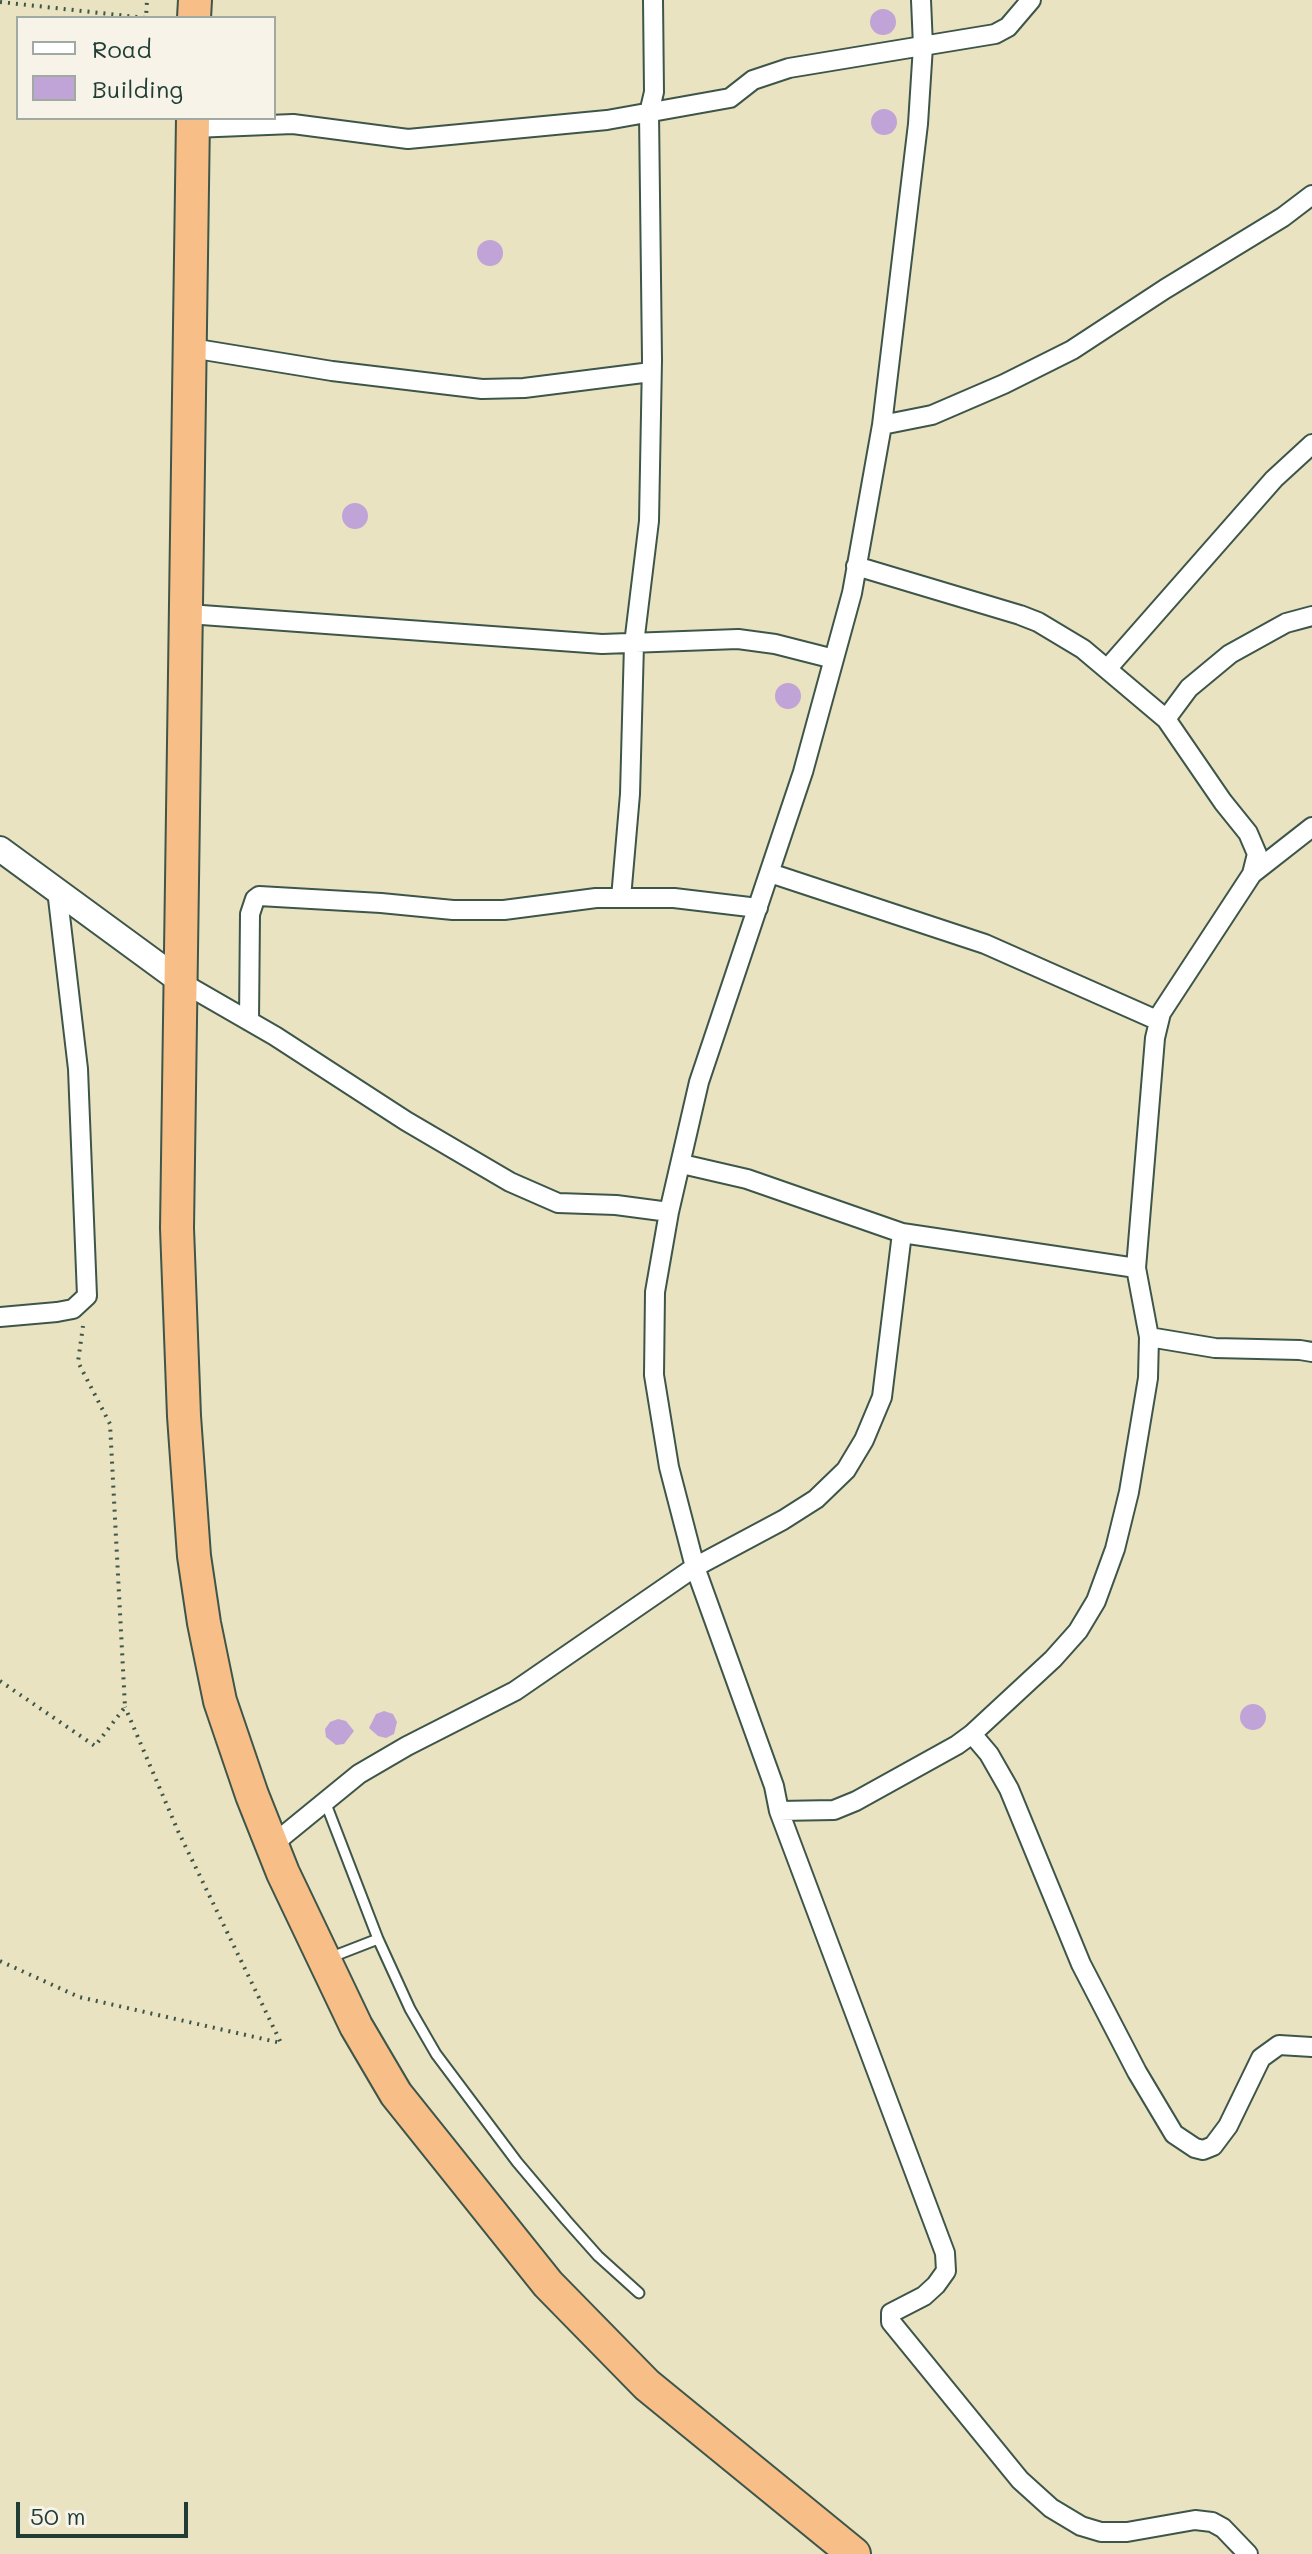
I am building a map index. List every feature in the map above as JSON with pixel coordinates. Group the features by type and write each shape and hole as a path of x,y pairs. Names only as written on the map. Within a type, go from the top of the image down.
{"highway":[{"path":"193,123 183,983 177,1228 184,1416 194,1556 220,1701 272,1845 323,1960 356,2026 396,2094 548,2284 647,2385 854,2554"}],"street":[{"path":"621,898 630,794 634,644 649,521 649,113 654,92 653,0"},
{"path":"921,0 923,46 918,124 882,425 852,593 803,772 699,1082 669,1212 655,1292 654,1375 669,1467 695,1567 774,1786 779,1811 945,2253 946,2271 936,2285 924,2296 891,2313 891,2322 1020,2480 1051,2508 1081,2526 1101,2532 1127,2532 1195,2520 1212,2522 1223,2528 1248,2554"},
{"path":"193,123 293,124 408,139 607,120 730,98 753,80 778,71 1002,31 1031,0"},
{"path":"882,425 932,415 1072,350 1283,217 1312,195"},
{"path":"191,348 347,373 482,389 524,388 651,372"},
{"path":"1107,669 1274,479 1312,444"},
{"path":"779,1811 834,1810 957,1745 1053,1659 1078,1631 1096,1601 1115,1549 1129,1492 1148,1378 1149,1337 1136,1268 1151,1064 1159,1021 1161,1013 1252,874 1256,863 1255,846 1166,719 1083,649 1038,622 856,566"},
{"path":"188,614 418,632 634,644 738,639 775,644 834,659"},
{"path":"1166,719 1189,688 1230,654 1286,623 1312,616"},
{"path":"1252,874 1312,827"},
{"path":"0,849 183,983 510,1182 558,1203 616,1205 669,1212"},
{"path":"770,873 985,944 1159,1021"},
{"path":"0,1317 73,1309 87,1296 78,1069 57,890"},
{"path":"249,1021 250,914 259,896 453,910 504,910 596,898 674,898 758,908"},
{"path":"682,1164 747,1179 902,1233 1136,1268"},
{"path":"272,1845 359,1774 515,1691 695,1567 816,1499 846,1470 864,1440 882,1397 902,1233"},
{"path":"1149,1337 1215,1348 1312,1352"},
{"path":"972,1734 989,1754 1009,1789 1081,1964 1137,2072 1174,2134 1195,2148 1203,2150 1213,2146 1228,2126 1261,2058 1279,2045 1312,2047"}],"lane":[{"path":"326,1804 378,1939 410,2009 436,2054 517,2162 566,2220 598,2256 639,2293"},
{"path":"323,1960 378,1939"}],"path":[{"path":"0,2 128,16"},
{"path":"0,1961 79,1997 281,2043 178,1831 125,1707 110,1424 78,1362 87,1296"},
{"path":"0,1681 95,1746 125,1707"}],"building":[{"path":"883,9 892,13 896,22 892,31 883,35 874,31 870,22 874,13"},
{"path":"884,109 893,113 897,122 893,131 884,135 875,131 871,122 875,113"},
{"path":"490,240 499,244 503,253 499,262 490,266 481,262 477,253 481,244"},
{"path":"355,503 364,507 368,516 364,525 355,529 346,525 342,516 346,507"},
{"path":"788,683 797,687 801,696 797,705 788,709 779,705 775,696 779,687"},
{"path":"1253,1704 1262,1708 1266,1717 1262,1726 1253,1730 1244,1726 1240,1717 1244,1708"},
{"path":"384,1711 393,1714 397,1722 394,1734 386,1738 369,1728 376,1714"},
{"path":"338,1719 346,1721 354,1731 344,1744 336,1745 326,1737 325,1729 330,1722"}]}
